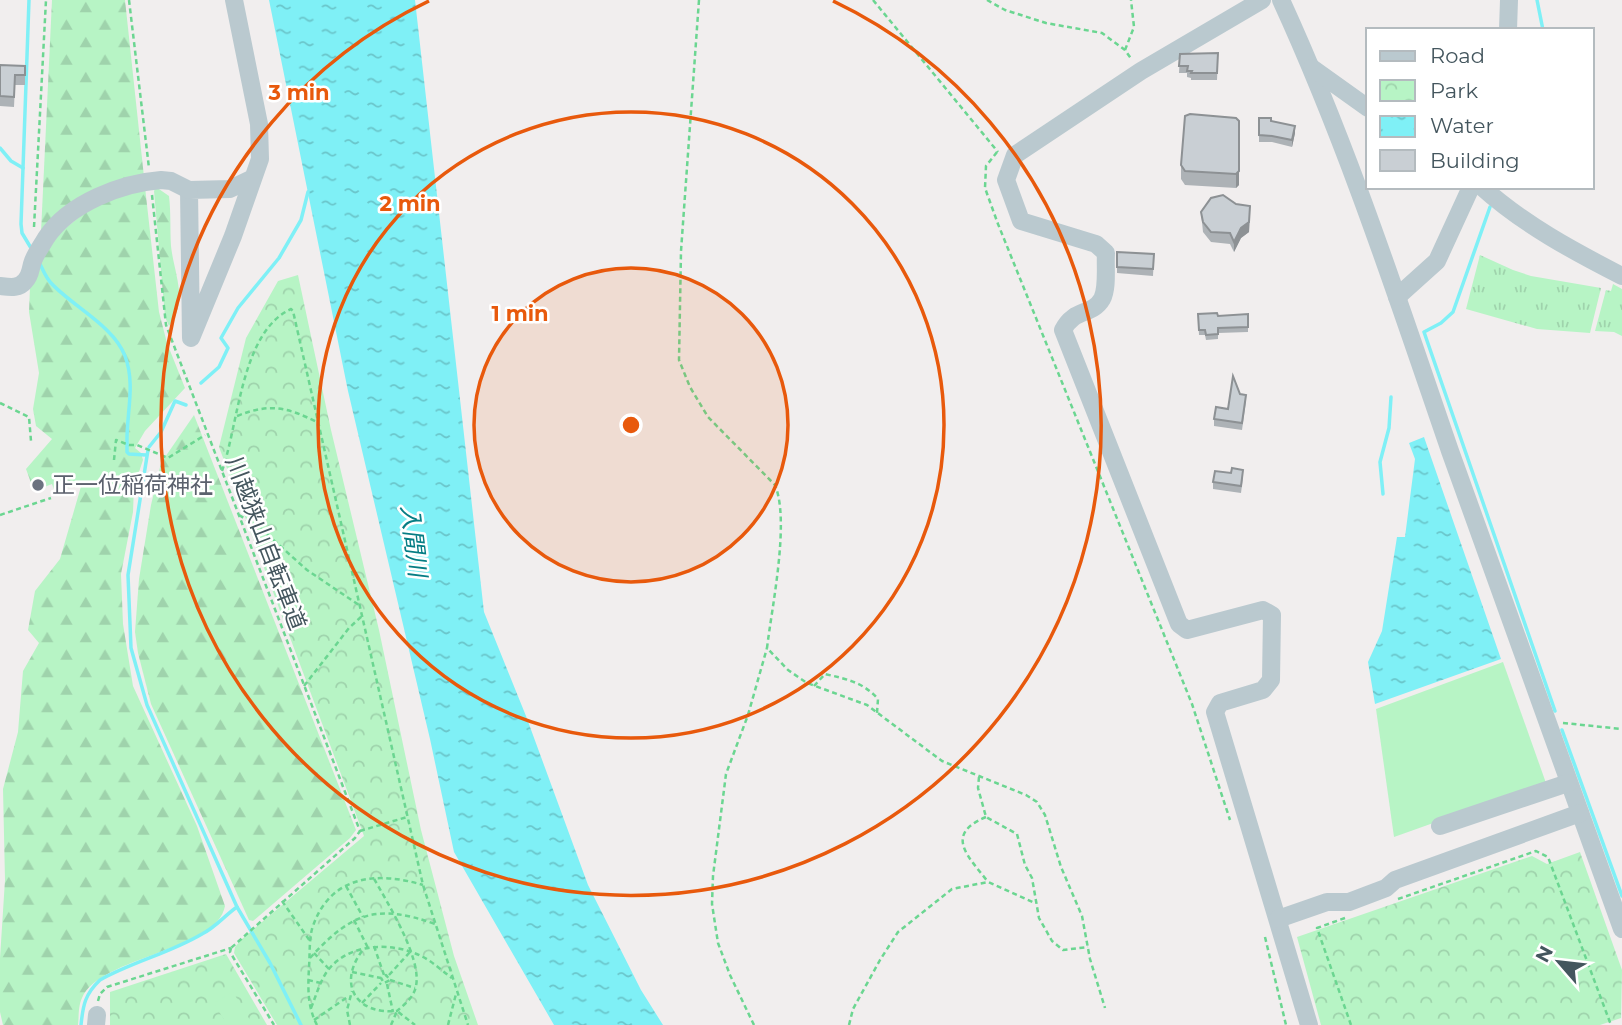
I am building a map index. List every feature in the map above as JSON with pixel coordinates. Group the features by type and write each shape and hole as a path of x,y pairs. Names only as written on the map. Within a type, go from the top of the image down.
{"street":[{"path":"189,190 191,338 233,236 260,159 259,124 234,0"},
{"path":"1262,0 1006,153 1006,180 1021,221 1096,244 1106,253 1104,297 1095,307 1069,318 1063,330 1179,624 1187,630 1263,610 1272,615 1270,680 1263,690 1220,702 1215,712 1271,923 1309,1025"},
{"path":"1281,0 1312,68 1622,929"},
{"path":"1508,28 1509,0"},
{"path":"1312,68 1366,107"},
{"path":"0,286 12,288 23,284 31,273 32,262 48,234 97,195 151,181 171,181 189,190 230,189 253,178"},
{"path":"1396,297 1437,261 1470,189"},
{"path":"1484,189 1514,213 1544,232 1584,257 1622,276"},
{"path":"1440,825 1569,783"},
{"path":"1271,923 1327,902 1349,902 1386,888 1395,880 1580,814"}],"path":[{"path":"34,228 46,0"},
{"name":"川越狭山自転車道","path":"129,0 164,313 206,434 360,831"},
{"path":"699,0 681,251 679,360 690,387 708,417 775,485 782,518 767,648 748,715 726,774 713,876 712,904 718,943 754,1025"},
{"path":"873,0 1006,153 986,166 985,188 989,200 1192,704 1231,823"},
{"path":"988,0 1005,10 1046,23 1102,33 1125,50 1141,71"},
{"path":"1125,50 1134,27 1131,0"},
{"path":"222,471 256,345 275,318 290,309 293,311 423,884 468,1025"},
{"path":"0,403 29,417 31,441"},
{"path":"237,416 273,407 317,422"},
{"path":"114,460 116,440 137,445 168,458 206,434"},
{"path":"0,515 51,498"},
{"path":"239,515 260,528 313,575 359,606"},
{"path":"304,686 349,628 362,616"},
{"path":"767,648 789,670 814,686 867,705 927,752 979,777 1026,795 1041,807 1061,867 1082,916 1105,1007"},
{"path":"814,686 825,674 852,679 878,699 877,713"},
{"path":"1546,721 1622,729"},
{"path":"979,777 978,788 986,817 1017,834 1025,865 1032,878 1039,918 1052,941 1063,950 1088,947"},
{"path":"97,1020 100,994 107,987 231,948 360,831 407,817"},
{"path":"986,817 973,822 964,831 962,844 968,858 988,882 1035,903"},
{"path":"1394,901 1536,851 1548,856 1611,1025"},
{"path":"317,1025 311,1009 308,980 310,941 316,918 334,895 346,886 373,877 390,876 423,884"},
{"path":"373,877 393,913 415,961 417,973 415,988 407,1003 395,1012"},
{"path":"849,1025 880,960 898,932 952,889 988,882"},
{"path":"346,886 363,917"},
{"path":"282,901 310,941"},
{"path":"310,958 336,931 363,917 393,913 435,924"},
{"path":"1351,1025 1317,928 1356,914"},
{"path":"354,920 368,948"},
{"path":"1271,923 1286,1025"},
{"path":"311,1009 329,969 338,961 374,946 398,947 429,960 452,978"},
{"path":"374,946 395,1012 391,1025"},
{"path":"231,948 230,952 274,1025"},
{"path":"350,1025 347,1010 352,991 352,972 362,951"},
{"path":"362,1003 410,952"},
{"path":"314,953 329,969"},
{"path":"352,972 415,988"},
{"path":"308,980 321,983"},
{"path":"352,991 372,1010 395,1012 415,1025"},
{"path":"448,1025 456,992"},
{"path":"314,1020 349,996"}],"green space":[{"path":"52,0 125,0 144,177 41,232"},
{"path":"145,187 159,312 167,343 185,388 145,431 135,448 141,453 143,460 134,487 133,512 121,574 123,624 133,686 197,826 225,906 217,921 202,933 111,972 93,984 82,998 78,1025 3,1025 0,1012 0,958 5,880 3,789 18,732 23,671 39,643 28,630 35,591 60,559 82,483 55,492 52,484 34,491 26,469 52,439 36,426 33,409 39,373 29,312 30,287 39,259 57,235 99,201"},
{"path":"156,187 169,196 171,246 179,287 178,307 169,326 165,317 154,191"},
{"path":"1480,255 1531,276 1601,288 1590,333 1537,329 1466,309"},
{"path":"298,275 331,430 379,630 421,830 454,956 478,1025 277,1025 234,953 235,947 242,939 364,836 219,447 246,338 278,281"},
{"path":"1613,284 1622,289 1622,336 1614,332 1595,331 1606,290 1611,291"},
{"path":"194,415 356,830 253,921 249,920 151,704 135,632 139,579 161,463"},
{"path":"1503,662 1546,783 1394,837 1376,709"},
{"path":"1580,852 1622,970 1621,1018 1600,1025 1321,1025 1297,937 1532,856 1547,864"},
{"path":"226,954 267,1025 110,1025 110,992"},
{"path":"233,992 253,1025 227,1025 214,1003"}],"water":[{"name":"入間川","path":"269,0 415,0 484,612 526,716 588,885 641,990 663,1025 554,1025 454,852 348,391"},
{"path":"1424,437 1501,659 1375,704 1368,662 1382,631 1397,537 1405,537 1415,459 1409,443"}],"building":[{"path":"1218,53 1217,73 1191,73 1192,71 1187,71 1188,66 1179,66 1180,54"},
{"path":"0,65 25,66 25,75 15,75 14,97 0,96"},
{"path":"1190,114 1236,118 1239,121 1239,171 1236,174 1185,171 1181,165 1185,116"},
{"path":"1259,118 1271,118 1271,121 1295,126 1292,140 1259,135"},
{"path":"1223,195 1236,204 1250,206 1249,222 1241,228 1234,242 1230,233 1211,232 1203,222 1201,212 1211,198"},
{"path":"1117,252 1154,254 1153,269 1117,267"},
{"path":"1217,313 1218,316 1248,314 1248,327 1218,328 1218,334 1206,335 1205,330 1199,330 1198,314"},
{"path":"1233,376 1240,394 1246,395 1242,423 1214,419 1216,407 1228,409"},
{"path":"1232,468 1243,470 1241,486 1213,482 1215,471 1231,473"}],"waterway":[{"path":"29,0 21,224 22,233 31,248"},
{"path":"1537,0 1543,28"},
{"path":"0,148 11,161 23,168"},
{"path":"201,383 219,367 228,348 221,338 238,308 279,258 301,220 308,192"},
{"path":"1490,207 1453,312 1441,323 1424,332 1555,711"},
{"path":"40,264 51,283 102,326 120,345 130,378 127,444"},
{"path":"1383,494 1380,462 1389,428 1391,397"},
{"path":"149,447 161,432 175,401 186,405"},
{"path":"127,445 129,454 146,455"},
{"path":"148,450 128,575 131,648 147,705 237,907 270,963 301,1025"},
{"path":"1562,730 1622,896"},
{"path":"81,1025 86,1000 100,980 190,941 212,928 237,907"}],"place":[{"name":"正一位稲荷神社","path":"38,485"}]}
